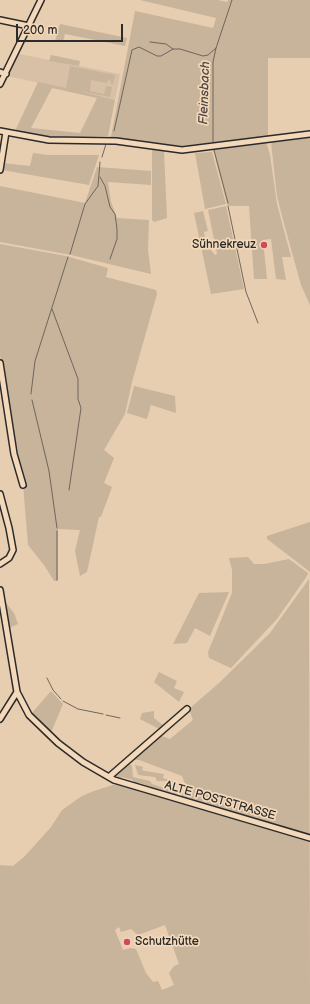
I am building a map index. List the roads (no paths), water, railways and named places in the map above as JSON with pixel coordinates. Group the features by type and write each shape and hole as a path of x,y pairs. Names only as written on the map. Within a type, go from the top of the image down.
{"street":[{"path":"0,84 41,0"},
{"path":"0,20 29,26"},
{"path":"0,72 6,74"},
{"path":"0,170 3,132 49,140 132,143 168,149 194,149 310,134"},
{"path":"0,363 3,399 14,454 23,485"},
{"path":"0,494 13,550 9,558 0,564"},
{"name":"ALTE POSTSTRASSE","path":"0,590 17,692 29,715 49,736 82,762 110,776 114,780 310,838"},
{"path":"0,719 17,692"},
{"path":"110,776 187,709"}],"waterway":[{"name":"Fleinsbach","path":"213,142 213,62 216,48 232,0"},
{"path":"150,42 166,44 173,49"},
{"path":"114,131 132,50 139,47 157,56 161,56 173,49 180,49 203,56 208,55 216,48"},
{"path":"102,157 106,144"},
{"name":"Fleinsbach","path":"214,150 228,203"},
{"path":"70,254 85,204 98,186 100,162"},
{"path":"100,177 105,186 110,207 115,214 117,229 117,239 110,259"},
{"name":"Fleinsbach","path":"228,206 246,292 258,323"},
{"path":"31,394 35,361 68,257"},
{"path":"52,309 78,379 78,399 81,408 69,490"},
{"path":"32,400 49,471 57,528"},
{"path":"57,531 57,580"},
{"path":"47,678 53,690 61,699"},
{"path":"63,701 78,709 103,714"},
{"path":"106,715 120,718"}],"place":[{"name":"Sühnekreuz","path":"264,245"},
{"name":"Schutzhütte","path":"127,942"}]}
